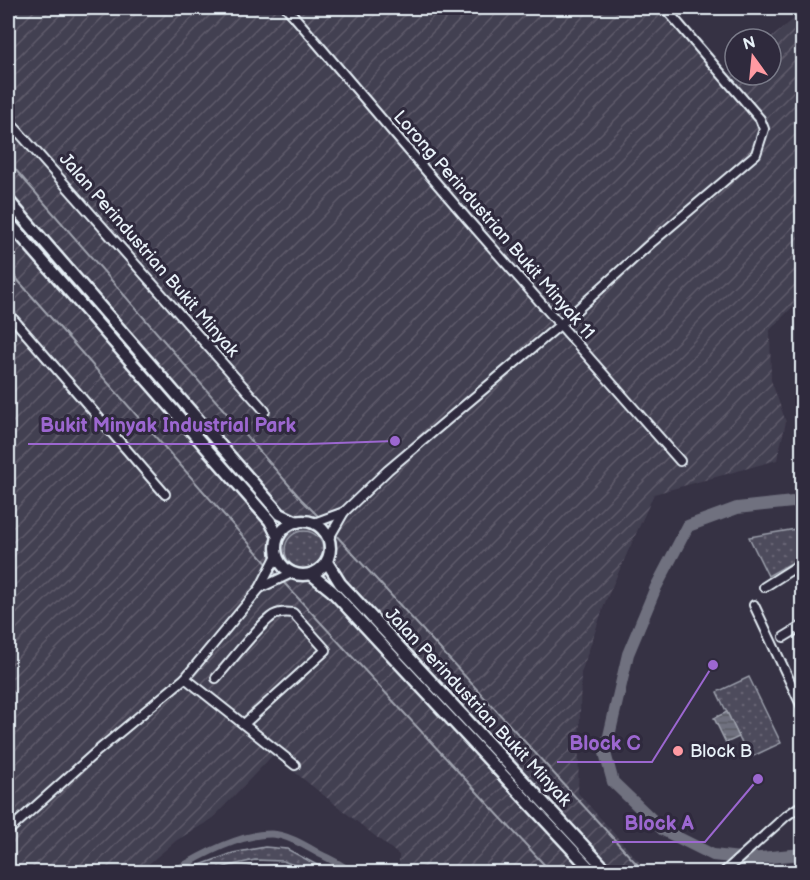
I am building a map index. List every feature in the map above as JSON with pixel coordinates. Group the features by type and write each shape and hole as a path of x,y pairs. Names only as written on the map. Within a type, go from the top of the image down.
{"main road":[{"path":"8,200 280,514 297,522"},
{"path":"8,220 270,521 278,537"},
{"path":"321,521 326,532 331,536 327,562 311,574 302,576 289,575 275,558 278,537 289,525 297,522 321,521"},
{"name":"Jalan Perindustrian Bukit Minyak","path":"327,562 340,583 608,873"},
{"name":"Jalan Perindustrian Bukit Minyak","path":"311,574 332,591 593,873"}],"street":[{"name":"Lorong Perindustrian Bukit Minyak 11","path":"286,8 468,220 680,461"},
{"path":"331,536 344,512 388,470 561,324 651,243 756,154 764,129 760,119 665,8"},
{"name":"Jalan Perindustrian Bukit Minyak","path":"8,120 265,411"},
{"path":"8,313 165,494"},
{"path":"321,521 344,512"},
{"path":"8,831 95,753 185,678 260,588 275,558"},
{"path":"764,587 802,563"},
{"path":"260,588 289,575"},
{"path":"754,605 802,707"},
{"path":"216,678 274,615 284,612 293,613 326,650 244,724"},
{"path":"784,637 802,626"},
{"path":"185,678 295,765"},
{"path":"725,872 786,816 802,805"}],"shaded area":[{"path":"8,8 673,8 723,66 723,87 783,87 783,28 802,12 802,297 770,330 771,380 786,422 777,460 654,494 606,600 581,673 578,793 648,872 399,872 399,855 273,755 212,819 177,840 139,872 8,872"},
{"path":"802,528 802,557 768,576 749,537"},
{"path":"304,531 318,536 323,550 318,564 304,569 290,564 285,550 290,536"},
{"path":"749,677 781,743 749,758 717,692"},
{"path":"265,847 287,849 330,872 313,872 283,861 255,860 211,872 181,872 233,853"},
{"path":"275,865 299,872 223,872 252,867"}],"water":[{"path":"727,712 739,737 726,743 714,718"}],"waterway":[{"path":"8,161 301,499 320,518"},
{"path":"8,269 269,566"},
{"path":"802,359 802,373"},
{"path":"802,501 737,508 688,526 656,587 628,654 605,753 613,782 663,830 713,855 749,859 802,854"},
{"path":"334,533 644,872"},
{"path":"273,571 551,872"},
{"path":"173,872 233,842 271,834 296,841 350,872"}],"place":[{"name":"Bukit Minyak Industrial Park","path":"395,441"},
{"name":"Block C","path":"713,665"},
{"name":"Block B","path":"678,751"},
{"name":"Block A","path":"758,779"}]}
